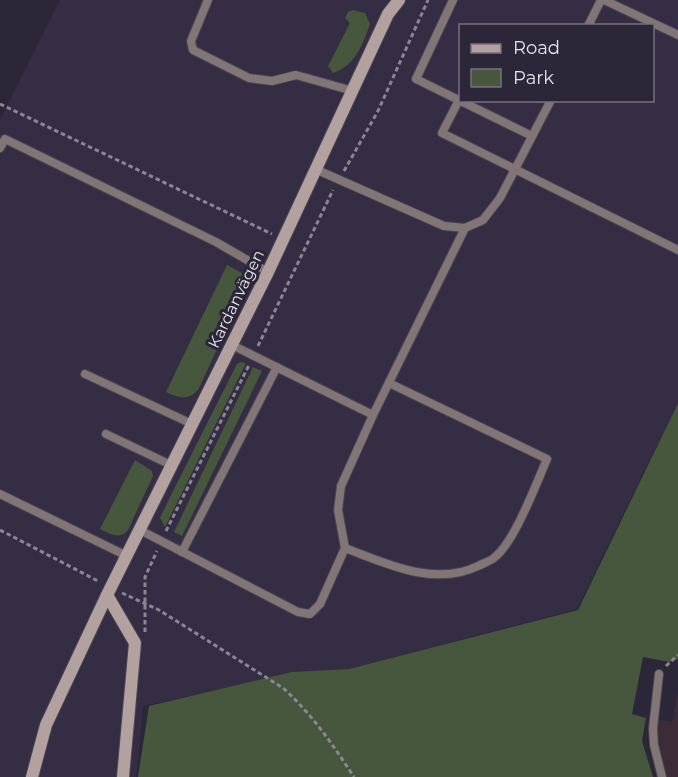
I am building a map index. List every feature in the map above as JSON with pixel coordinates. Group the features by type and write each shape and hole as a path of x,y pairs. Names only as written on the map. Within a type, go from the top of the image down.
{"street":[{"name":"Kardanvägen","path":"388,14 390,0"},
{"name":"Kardanvägen","path":"32,777 46,725 171,465 268,272 388,14 399,0"},
{"path":"109,592 135,644 123,777"}],"lane":[{"path":"208,0 191,41 193,50 249,78 272,81 296,75 353,91"},
{"path":"453,0 416,79 459,100 442,133 678,250"},
{"path":"589,24 602,0 653,24"},
{"path":"654,25 678,36"},
{"path":"463,102 532,136"},
{"path":"315,169 444,226 465,228 483,220 500,198 550,102"},
{"path":"0,148 4,139 216,242 268,272"},
{"path":"140,530 298,612 310,614 320,604 345,548 338,510 341,486 465,228"},
{"path":"232,345 373,416"},
{"path":"182,552 277,367"},
{"path":"85,374 192,424"},
{"path":"345,548 387,564 432,576 465,572 495,557 511,537 548,459 389,383"},
{"path":"106,434 171,465"},
{"path":"0,494 127,556"},
{"path":"659,674 653,728 654,745 662,777"}],"path":[{"path":"145,634 146,577 161,540 254,356 327,200 378,111 428,0"},
{"path":"0,104 283,240"},
{"path":"0,530 109,592 145,602 283,688 308,712 354,777"}],"shaded area":[{"path":"60,0 678,0 678,402 577,609 349,669 280,677 143,706 136,777 0,777 0,120"},
{"path":"678,692 678,777 657,777 649,734 651,718 672,722"}],"green space":[{"path":"353,10 365,13 370,24 353,60 341,70 333,73 328,66 350,23 345,18 348,12"},
{"path":"227,265 246,275 248,283 198,390 190,396 175,396 166,392"},
{"path":"246,363 165,527 160,518 237,364"},
{"path":"253,367 262,371 182,536 174,532"},
{"path":"678,403 678,659 670,662 643,657 632,714 646,718 642,741 653,777 138,777 149,706 292,672 349,669 578,610"},
{"path":"135,460 152,471 153,476 128,530 122,535 111,534 100,529"}]}
